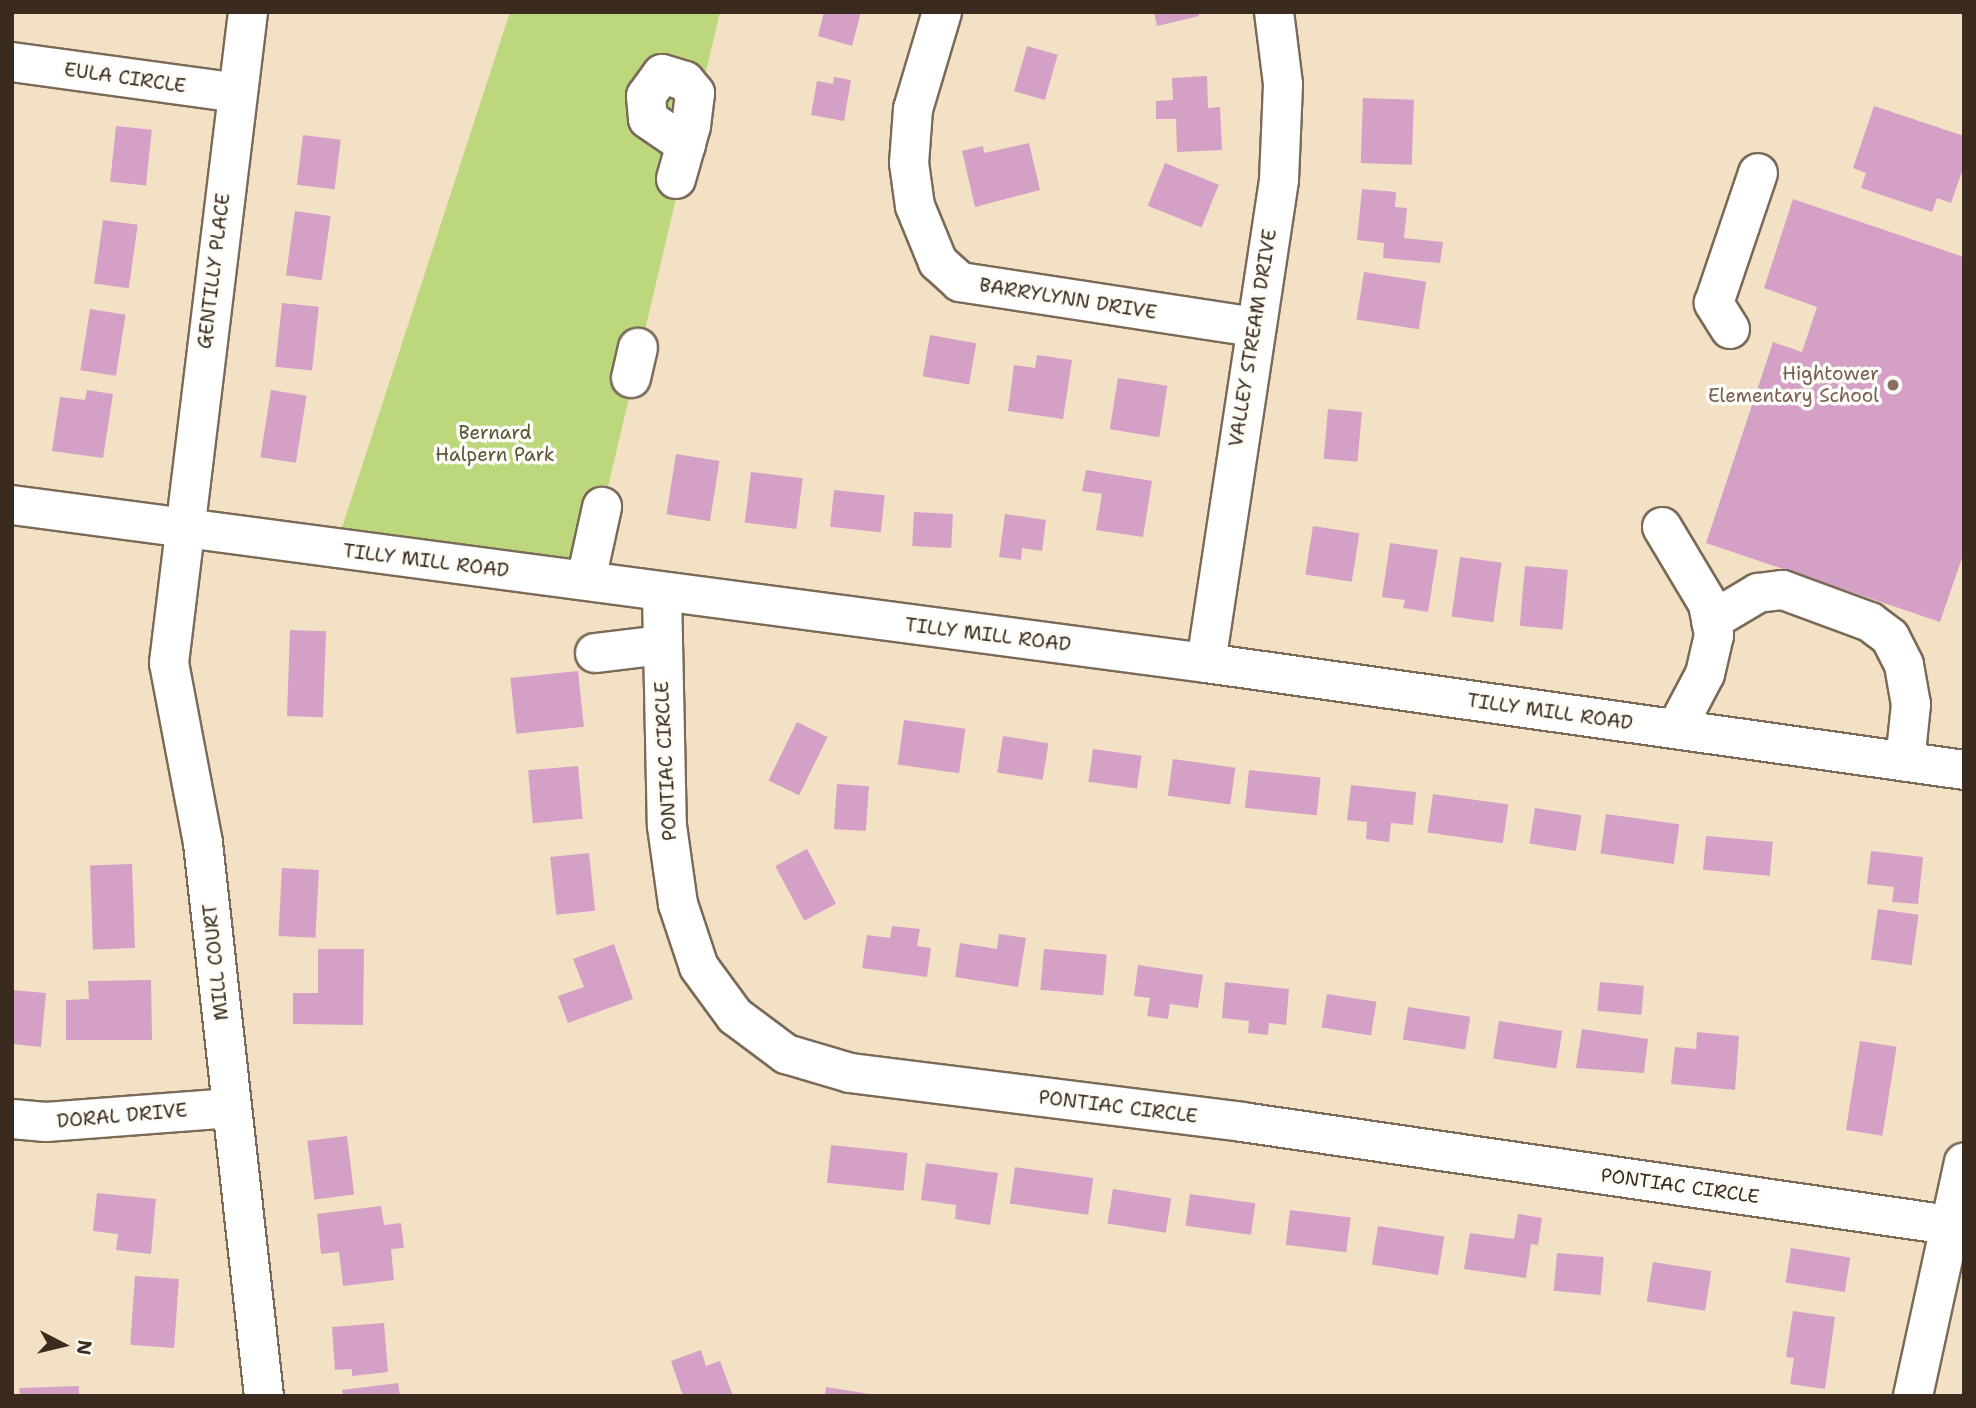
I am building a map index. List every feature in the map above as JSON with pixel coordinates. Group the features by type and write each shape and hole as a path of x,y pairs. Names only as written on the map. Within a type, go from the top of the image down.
{"street":[{"name":"GENTILLY PLACE","path":"182,531 248,12"},
{"name":"BARRYLYNN DRIVE","path":"942,12 913,109 909,163 915,206 938,262 960,282 1253,327"},
{"name":"VALLEY STREAM DRIVE","path":"1206,663 1253,327 1279,180 1283,84 1274,12"},
{"name":"EULA CIRCLE","path":"12,62 237,93"},
{"path":"1730,329 1714,303 1758,173"},
{"name":"TILLY MILL ROAD","path":"12,505 182,531 586,580 662,594 1206,663 1964,770"},
{"path":"586,580 602,507"},
{"path":"1662,527 1707,604 1714,635 1705,674 1676,729"},
{"name":"MILL COURT","path":"182,531 169,663 203,843 264,1396"},
{"path":"1711,621 1758,593 1783,590 1870,622 1890,638 1904,665 1911,704 1905,762"},
{"name":"PONTIAC CIRCLE","path":"662,594 667,826 678,904 699,967 735,1016 786,1054 850,1073 1241,1122 1949,1224"},
{"path":"595,653 661,645"},
{"name":"DORAL DRIVE","path":"12,1119 46,1122 231,1108"},
{"path":"1913,1396 1964,1161"}],"green space":[{"name":"Bernard Halpern Park","path":"510,12 720,12 586,580 335,549"}],"building":[{"path":"824,12 861,12 852,46 818,36"},
{"path":"1154,12 1198,12 1199,16 1157,26"},
{"path":"1027,46 1058,55 1045,100 1014,91"},
{"path":"1207,76 1208,108 1220,107 1222,150 1177,152 1176,119 1156,119 1156,101 1173,100 1172,78"},
{"path":"834,77 851,80 844,121 811,115 817,81 833,84"},
{"path":"1363,98 1414,100 1412,165 1361,163"},
{"path":"1874,106 1964,136 1964,166 1951,203 1937,198 1932,212 1861,188 1866,173 1853,168"},
{"path":"116,126 152,130 146,185 110,182"},
{"path":"303,135 341,140 335,189 297,185"},
{"path":"1029,143 1040,190 975,207 962,151 983,146 984,153"},
{"path":"1165,163 1219,185 1202,227 1148,206"},
{"path":"1362,189 1396,192 1395,207 1407,208 1404,238 1443,242 1440,263 1383,258 1384,243 1357,240"},
{"path":"1793,199 1964,257 1964,552 1940,622 1706,543 1773,342 1802,352 1817,307 1764,288"},
{"path":"295,211 331,216 322,280 286,275"},
{"path":"103,220 138,225 129,288 94,283"},
{"path":"1364,272 1426,282 1419,329 1356,319"},
{"path":"282,303 319,307 312,371 275,367"},
{"path":"90,309 126,315 116,376 80,370"},
{"path":"930,335 976,343 969,385 923,376"},
{"path":"1037,355 1072,360 1063,419 1008,411 1014,365 1035,368"},
{"path":"1118,378 1167,386 1159,437 1110,429"},
{"path":"87,390 113,394 103,458 52,451 60,397 85,400"},
{"path":"271,390 307,396 296,463 260,457"},
{"path":"1328,409 1362,412 1358,462 1324,459"},
{"path":"676,454 719,461 710,521 666,514"},
{"path":"1086,470 1152,481 1143,537 1096,530 1102,494 1082,491"},
{"path":"751,472 803,478 796,529 745,523"},
{"path":"834,490 885,495 881,532 830,527"},
{"path":"914,512 953,514 951,548 912,546"},
{"path":"1005,514 1046,520 1042,551 1022,548 1021,560 999,557"},
{"path":"1313,526 1359,533 1352,582 1305,574"},
{"path":"1390,543 1438,550 1428,612 1403,608 1405,600 1382,597"},
{"path":"1460,557 1502,563 1493,622 1452,616"},
{"path":"1525,566 1568,570 1563,630 1520,626"},
{"path":"290,630 326,631 323,717 287,716"},
{"path":"578,671 584,727 516,734 510,678"},
{"path":"904,720 965,729 959,773 898,765"},
{"path":"797,722 828,737 799,795 769,780"},
{"path":"1003,736 1048,743 1043,780 997,773"},
{"path":"1093,749 1142,756 1137,788 1088,782"},
{"path":"1173,759 1235,768 1230,804 1168,796"},
{"path":"578,766 583,819 533,823 528,770"},
{"path":"1249,770 1321,778 1317,815 1245,808"},
{"path":"837,784 869,786 866,831 834,829"},
{"path":"1351,785 1416,792 1413,825 1391,823 1389,842 1366,839 1367,822 1347,820"},
{"path":"1433,794 1508,805 1503,843 1428,833"},
{"path":"1535,808 1581,815 1576,851 1529,844"},
{"path":"1606,814 1679,824 1674,864 1600,854"},
{"path":"1706,836 1773,842 1770,876 1703,870"},
{"path":"807,849 836,904 804,921 775,866"},
{"path":"1871,851 1923,857 1918,904 1892,902 1894,887 1867,884"},
{"path":"589,853 595,911 556,915 550,857"},
{"path":"132,864 135,948 93,949 90,865"},
{"path":"282,868 319,870 315,938 278,936"},
{"path":"1878,909 1919,915 1912,965 1871,960"},
{"path":"892,926 920,929 917,946 931,948 927,977 862,968 867,935 890,938"},
{"path":"999,934 1026,938 1018,987 955,977 960,943 997,949"},
{"path":"614,944 633,999 568,1023 558,996 584,987 573,959"},
{"path":"318,949 364,949 363,1025 293,1024 293,993 318,993"},
{"path":"1044,949 1107,954 1103,995 1040,990"},
{"path":"1138,965 1203,975 1198,1008 1170,1004 1168,1019 1147,1016 1150,998 1134,996"},
{"path":"151,980 152,1040 66,1040 66,1000 89,999 88,981"},
{"path":"1225,982 1289,989 1286,1025 1269,1023 1268,1035 1248,1033 1249,1021 1222,1018"},
{"path":"1600,982 1644,986 1641,1015 1597,1011"},
{"path":"12,990 46,993 41,1047 12,1044"},
{"path":"1327,994 1376,1002 1371,1035 1322,1028"},
{"path":"1408,1007 1470,1017 1465,1049 1403,1040"},
{"path":"1499,1021 1562,1031 1556,1069 1493,1059"},
{"path":"1582,1029 1648,1039 1644,1073 1576,1068"},
{"path":"1697,1032 1739,1036 1735,1090 1671,1084 1675,1047 1696,1049"},
{"path":"1860,1041 1897,1047 1882,1136 1846,1130"},
{"path":"347,1136 354,1195 314,1199 307,1141"},
{"path":"831,1145 908,1153 904,1191 827,1183"},
{"path":"926,1163 998,1173 990,1225 955,1219 956,1205 921,1200"},
{"path":"1015,1167 1093,1178 1088,1215 1010,1204"},
{"path":"1113,1189 1171,1198 1166,1233 1108,1224"},
{"path":"97,1193 156,1199 151,1254 116,1250 118,1234 93,1231"},
{"path":"1190,1194 1255,1203 1251,1235 1186,1226"},
{"path":"381,1206 384,1225 401,1223 404,1248 391,1249 394,1280 343,1286 339,1252 321,1254 317,1214"},
{"path":"1290,1210 1351,1217 1346,1252 1286,1245"},
{"path":"1518,1214 1542,1218 1538,1245 1531,1244 1526,1278 1464,1269 1470,1233 1514,1239"},
{"path":"1378,1226 1444,1236 1438,1275 1372,1265"},
{"path":"1791,1248 1850,1257 1845,1292 1786,1283"},
{"path":"1557,1253 1604,1257 1601,1295 1554,1291"},
{"path":"1653,1262 1711,1271 1705,1311 1647,1302"},
{"path":"135,1276 179,1279 174,1348 130,1345"},
{"path":"1793,1311 1835,1317 1825,1389 1790,1384 1794,1358 1786,1357"},
{"path":"384,1323 388,1372 352,1376 352,1369 335,1370 332,1327"},
{"path":"701,1350 706,1366 720,1361 733,1396 683,1396 671,1361"},
{"path":"398,1383 400,1396 343,1396 342,1390"},
{"path":"79,1386 79,1396 20,1396 19,1388"},
{"path":"826,1387 870,1394 870,1396 825,1396"}],"place":[{"name":"Hightower Elementary School","path":"1893,385"}]}
